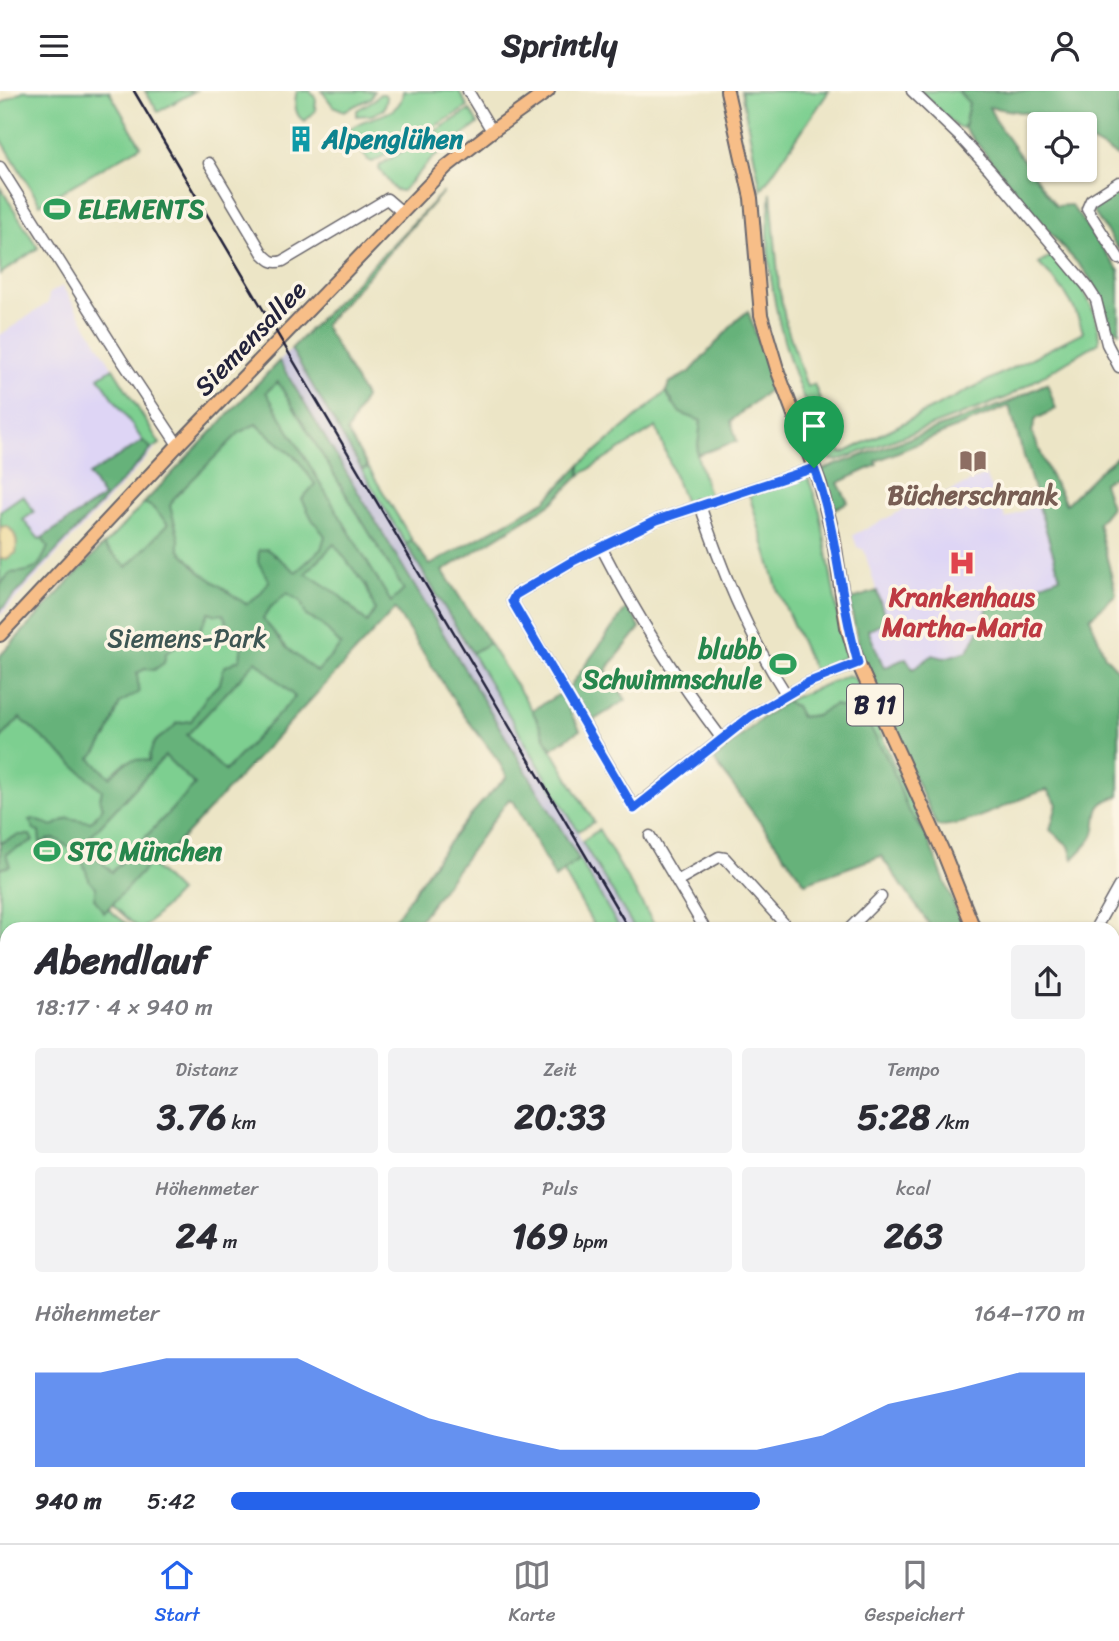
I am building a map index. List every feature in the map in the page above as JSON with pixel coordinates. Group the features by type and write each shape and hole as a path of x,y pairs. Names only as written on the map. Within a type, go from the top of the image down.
{"main road":[{"name":"Siemensallee","path":"0,635 178,445 446,167 548,91"},
{"name":"B 11","path":"727,91 751,198 761,315 778,372 814,468 833,535 847,627 858,663 944,854 971,922"}],"street":[{"path":"468,91 492,131"},
{"path":"912,91 982,162 1082,280 1096,300 1107,344 1119,367"},
{"path":"209,163 264,254 276,263 387,199 402,212"},
{"path":"0,167 178,445"},
{"path":"1119,182 1091,200 1087,209 1119,258"},
{"path":"814,468 657,520 601,547 515,595 512,601 634,809 751,716 786,694 858,663"},
{"path":"700,505 734,601 786,694"},
{"path":"601,547 650,636 722,739"},
{"path":"650,836 701,922"},
{"path":"677,881 719,857 725,858 783,922"},
{"path":"1099,922 1119,886"},
{"path":"856,922 881,897"}],"shaded area":[{"path":"62,286 160,444 0,616 0,335 48,303 49,294"},
{"path":"291,349 630,922 616,922 279,361"},
{"name":"Krankenhaus Martha-Maria","path":"985,475 1006,519 1039,503 1060,576 988,605 985,618 968,651 944,658 933,655 913,669 884,668 867,630 886,621 864,550 857,547 853,535 933,495 946,493"}],"green space":[{"path":"23,91 109,91 141,146 40,204 0,137 0,104"},
{"path":"145,91 195,91 158,112"},
{"path":"297,91 310,91 316,99 315,111 305,121 297,112"},
{"path":"322,91 374,91 371,98 344,111 333,106"},
{"path":"403,91 459,91 468,107 373,162 369,161 350,137 349,130 396,107"},
{"path":"741,91 829,91 761,190"},
{"path":"919,91 1119,91 1119,157 1097,145 1097,112 1027,113 969,103 964,128 957,127"},
{"path":"958,91 1119,91 1119,157 1097,145 1097,112 1027,113 989,107 998,125 1027,166 1027,182 1039,182 1056,206 1071,205 1119,271 1119,332 1110,326 1102,297 1084,270 964,128 969,103"},
{"path":"380,94 387,98 384,109 372,115 357,116 357,110"},
{"path":"470,110 478,124 432,159 402,191 395,190 379,169 380,165"},
{"path":"1119,186 1119,250 1093,211 1096,203"},
{"path":"0,187 38,248 0,274"},
{"path":"443,192 324,325 365,397 347,432 368,467 362,470 291,349"},
{"path":"771,192 779,288 786,324 807,387 814,384 842,454 1083,332 1066,295 1039,264 1052,255 1078,284 1091,305 1099,342 1006,398 837,461 829,459 802,395 781,329 769,261"},
{"path":"748,311 774,386 731,421 737,441 697,455 701,421 680,413 666,392 669,383 690,372"},
{"path":"279,361 579,859 555,878 514,802 509,799 418,922 393,922 458,831 507,777 395,609 180,841 154,866 148,865 104,913 94,898 96,887 90,882 79,853 58,840 40,843 39,832 35,831 29,820 53,826 68,818 91,822 103,807 100,799 102,790 20,718 0,739 0,656 103,545 127,567 168,524 152,507 144,503","holes":["278,382 404,590 391,602 266,392","256,424 297,459 315,484 302,499 325,536 321,549 296,572 267,549 259,550 258,562 269,581 260,594 246,604 200,572 179,549 179,538 170,506 174,498 240,432","334,544 366,586 375,610 367,623 339,595 306,573","287,593 301,602 306,616 320,623 341,645 317,672 287,648 263,619 271,607","209,612 223,614 230,634 242,643 240,659 224,667 220,683 207,696 191,721 177,723 155,741 149,761 127,762 110,777 90,758 107,736 120,703 139,692 137,673 145,669 154,670 164,663 166,653 200,630","256,661 295,697 225,771 187,735","165,756 195,785 112,872 83,844"]},
{"path":"113,368 160,444 152,449 143,441 99,377"},
{"name":"Siemens-Park","path":"278,381 404,590 150,865 179,892 150,922 131,922 114,903 108,909 124,922 0,922 0,656 144,503 147,504"},
{"path":"1047,383 1056,409 1036,419 1032,432 1049,473 1066,504 1119,455 1119,473 1103,483 1111,507 1098,523 1116,594 1090,618 1105,656 1119,671 1119,796 1109,799 1099,807 1093,836 1073,859 1069,846 1050,830 1057,804 1047,790 965,822 937,826 863,666 850,604 852,599 877,591 886,621 868,630 884,668 906,658 913,669 933,655 944,658 968,651 985,618 988,605 1060,577 1009,406 876,461 877,465 838,483 848,502 832,510 819,471 1009,402"},
{"path":"666,392 672,403 701,420 697,455 710,498 686,506 656,427 580,475 580,465"},
{"path":"143,441 152,449 0,611 0,585 10,573 25,572 39,565 48,547 42,538 103,497 89,475"},
{"path":"580,465 580,475 552,503 443,571 489,643 472,653 406,544 412,540 430,565 546,500"},
{"path":"368,467 412,540 406,544 362,470"},
{"path":"808,477 820,512 845,657 814,671 778,591 749,494"},
{"path":"23,495 34,512 23,520 48,547 42,561 35,568 10,573 0,585 0,511"},
{"path":"628,606 640,628 606,670 626,700 589,723 568,689"},
{"path":"489,643 532,710 551,749 594,822 578,831 472,653"},
{"path":"848,675 856,680 926,835 907,808 890,763 868,724 835,705 817,715 801,717 795,707 786,701"},
{"path":"560,694 580,730 551,749 532,710"},
{"path":"786,701 795,707 801,717 817,715 834,705 847,709 868,724 890,763 907,808 926,835 961,922 928,922 881,856 805,883 714,760"},
{"path":"599,830 653,922 631,922 582,841"},
{"path":"19,835 30,835 33,841 6,854 10,866 0,869 0,843"},
{"path":"579,859 616,922 592,922 563,871"}],"sand":[{"path":"7,526 14,534 17,545 16,553 6,559 0,558 0,527"}],"railway":[{"path":"134,91 625,922"}],"place":[{"name":"Alpenglühen","path":"301,139"},
{"name":"ELEMENTS","path":"57,209"},
{"name":"Bücherschrank","path":"973,461"},
{"name":"Krankenhaus Martha-Maria","path":"962,563"},
{"name":"blubb Schwimmschule","path":"783,664"},
{"name":"STC München","path":"47,851"}],"route":[{"path":"814,468 833,535 847,627 858,663 807,683 751,716 634,809 512,601 515,595 573,561 657,520 814,468"}]}
